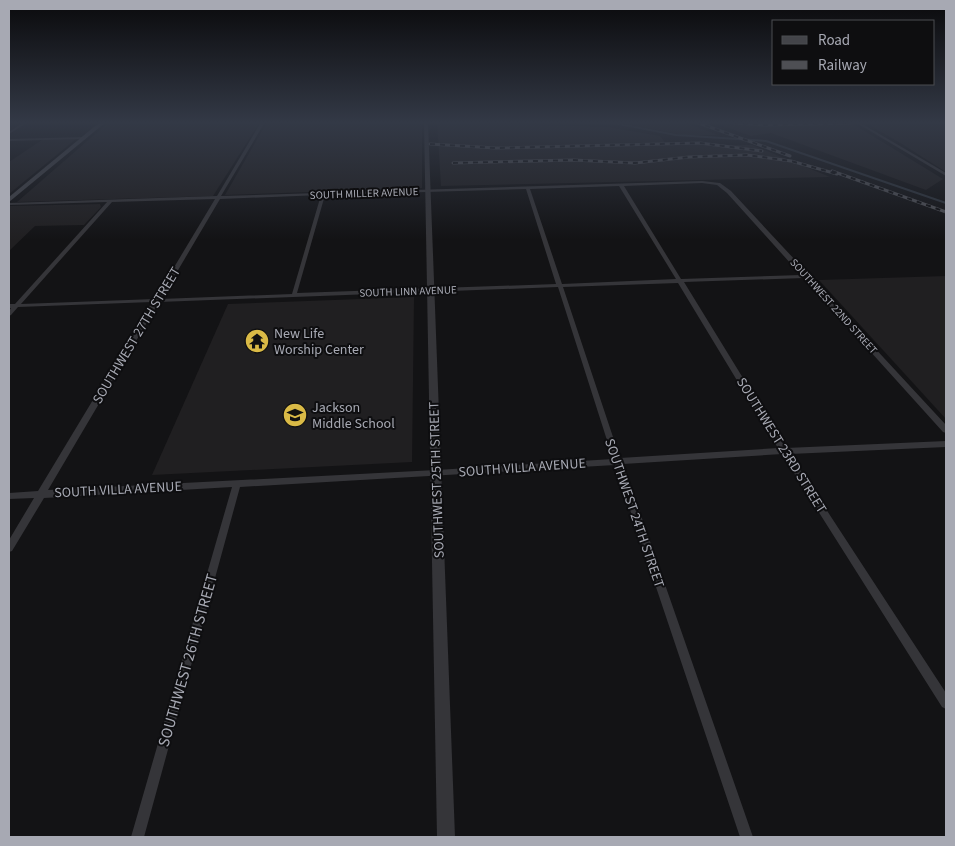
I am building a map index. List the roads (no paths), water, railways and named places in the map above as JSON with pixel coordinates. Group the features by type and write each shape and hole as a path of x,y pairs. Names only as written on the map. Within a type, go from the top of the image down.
{"main road":[{"path":"9,200 55,161"}],"street":[{"name":"SOUTHWEST 27TH STREET","path":"9,548 158,301 239,161"},
{"name":"SOUTHWEST 25TH STREET","path":"427,161 446,837"},
{"path":"923,161 946,175"},
{"name":"SOUTH MILLER AVENUE","path":"9,204 702,182 718,184"},
{"name":"SOUTHWEST 22ND STREET","path":"718,184 730,192 946,430"},
{"name":"SOUTHWEST 23RD STREET","path":"621,185 682,281 784,450 946,703"},
{"name":"SOUTHWEST 24TH STREET","path":"528,188 617,460 747,837"},
{"path":"294,295 323,195"},
{"path":"9,314 110,202"},
{"name":"SOUTH LINN AVENUE","path":"9,306 807,276"},
{"name":"SOUTH VILLA AVENUE","path":"9,496 436,473 784,450 946,444"},
{"name":"SOUTHWEST 26TH STREET","path":"137,837 238,483"}],"waterway":[{"path":"825,161 946,203"}],"railway":[{"path":"453,163 514,161"},
{"path":"604,161 635,163 649,161"},
{"path":"793,161 837,174"},
{"path":"832,171 946,212"}],"place":[{"name":"New Life Worship Center","path":"257,341"},
{"name":"Jackson Middle School","path":"295,415"}]}
